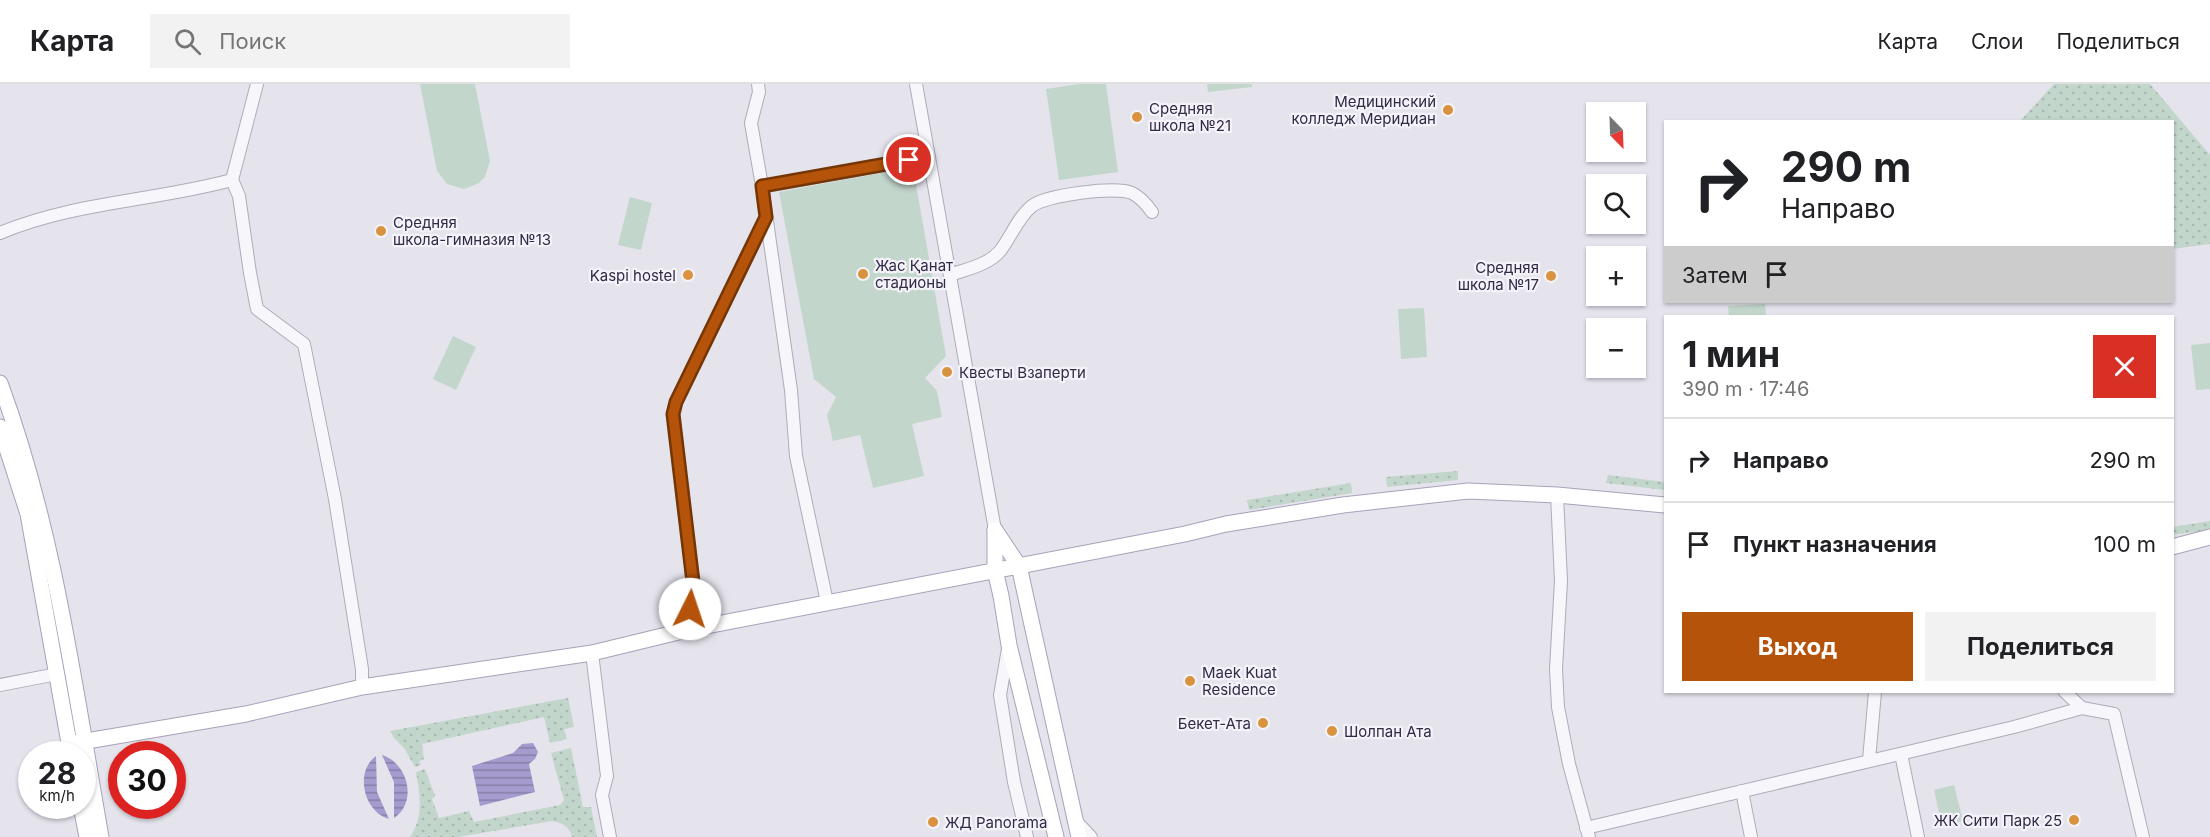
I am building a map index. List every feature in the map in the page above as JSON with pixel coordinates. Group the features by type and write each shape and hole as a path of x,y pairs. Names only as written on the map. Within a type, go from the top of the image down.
{"main road":[{"path":"0,383 17,430 41,513 68,644 75,741"},
{"path":"0,427 28,514 57,674 74,741"},
{"path":"96,742 246,714 362,687 592,652 691,629 1226,524 1342,506 1468,491 1557,495 1664,505"},
{"path":"995,530 1019,566 1079,837"},
{"path":"995,530 995,570 1009,645 1056,837"},
{"path":"2174,546 2210,537"},
{"path":"84,819 87,837"},
{"path":"96,819 101,837"}],"street":[{"path":"257,84 232,180 239,196 257,309 304,344 335,503 362,669 362,687"},
{"path":"758,84 759,92 751,123 791,390 796,456 827,602"},
{"path":"916,84 995,530"},
{"path":"762,186 929,157"},
{"path":"0,233 55,213 158,196 232,180"},
{"path":"950,275 981,265 991,259 1032,206 1044,201 1108,189 1131,193 1145,202 1152,212"},
{"path":"691,629 693,582 673,414 676,402 766,217"},
{"path":"1557,495 1561,581 1556,669 1558,707 1569,764 1588,833 1742,791 2014,727 2082,708 2114,714 2143,837"},
{"path":"1009,645 1000,695 1014,782 1027,837"},
{"path":"592,652 607,776 602,795 610,837"},
{"path":"0,685 57,674"},
{"path":"1869,760 1875,693"},
{"path":"2066,693 2082,708"},
{"path":"1901,754 1918,837"},
{"path":"1742,791 1751,837"},
{"path":"1075,820 1090,837"}],"green space":[{"path":"420,84 475,84 490,161 485,177 479,183 464,189 447,184 437,171"},
{"path":"1079,84 1106,84 1118,172 1059,180 1046,89"},
{"path":"1207,84 1252,84 1252,87 1208,92"},
{"path":"2054,84 2150,84 2210,155 2210,244 2174,249 2174,120 2021,120"},
{"name":"Жас Қанат стадионы","path":"913,167 946,356 925,378 937,391 942,417 912,424 924,476 873,488 860,435 833,441 827,415 836,397 814,379 779,192"},
{"path":"630,197 652,203 641,250 618,245"},
{"path":"1765,304 1766,315 1729,315 1728,306"},
{"path":"1424,308 1427,357 1401,359 1398,309"},
{"path":"453,336 476,347 456,390 433,379"},
{"path":"2210,343 2210,389 2196,390 2191,345"},
{"path":"1458,471 1458,480 1387,487 1386,477"},
{"path":"1608,475 1664,482 1664,490 1606,483"},
{"path":"1351,483 1352,493 1249,510 1247,500"},
{"path":"2210,521 2210,530 2174,535 2174,527"},
{"path":"568,698 574,727 564,729 567,739 550,743 544,717 422,744 424,759 419,761 421,765 415,767 404,748 390,731"},
{"path":"571,748 583,807 591,807 597,837 572,837 565,826 552,821 458,837 410,837 419,814 420,797 416,772 425,769 435,796 432,799 439,818 469,811 474,822 560,805 564,800 551,753"},
{"path":"1954,785 1963,821 1942,826 1934,790"}],"shaded area":[{"path":"533,743 538,752 529,764 535,792 480,806 472,766 513,753 522,744"},
{"path":"382,755 391,759 398,766 407,784 406,803 394,818 394,782"},
{"path":"376,756 377,792 389,819 380,815 373,808 365,791 365,772 369,763"}],"place":[{"name":"Медицинский колледж Меридиан","path":"1448,110"},
{"name":"Средняя школа №21","path":"1137,117"},
{"name":"Средняя школа-гимназия №13","path":"381,231"},
{"name":"Жас Қанат стадионы","path":"863,274"},
{"name":"Kaspi hostel","path":"688,275"},
{"name":"Средняя школа №17","path":"1551,276"},
{"name":"Квесты Взаперти","path":"947,372"},
{"name":"Maek Kuat Residence","path":"1190,681"},
{"name":"Бекет-Ата","path":"1263,723"},
{"name":"Шолпан Ата","path":"1332,731"},
{"name":"ЖК Сити Парк 25","path":"2074,820"},
{"name":"ЖД Panorama","path":"933,822"}],"route":[{"path":"690,609 693,582 673,414 676,402 766,217 762,186 909,160"}]}
